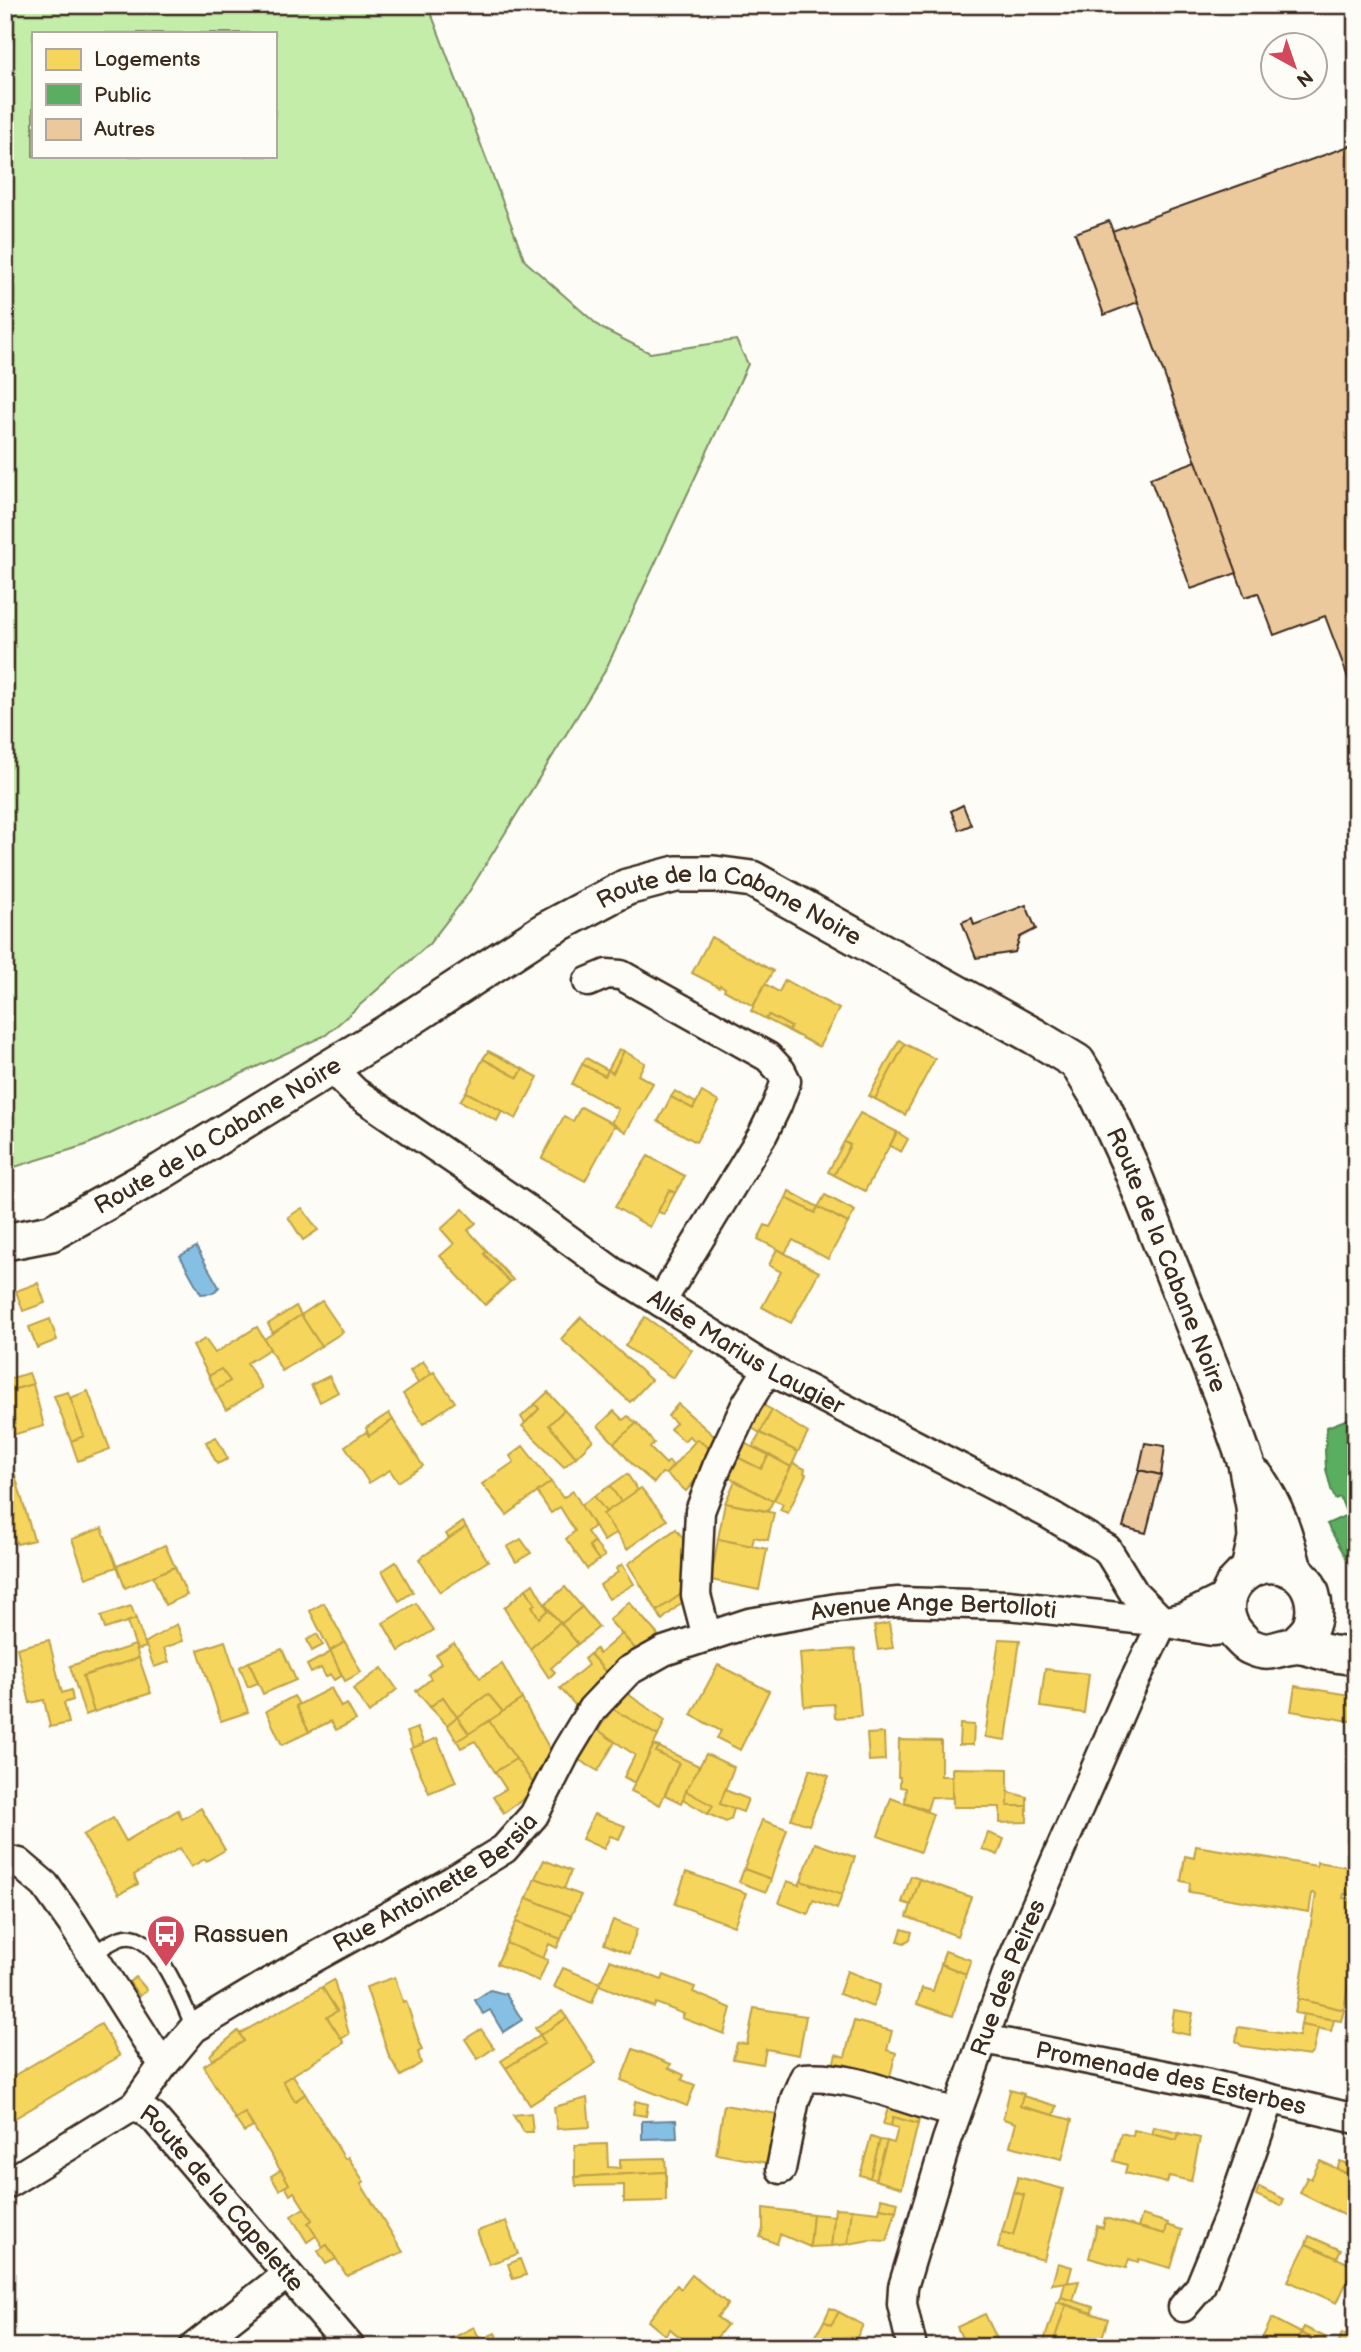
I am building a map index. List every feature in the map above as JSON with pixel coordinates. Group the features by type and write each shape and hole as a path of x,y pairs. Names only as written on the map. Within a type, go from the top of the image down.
{"street":[{"name":"Route de la Cabane Noire","path":"5,1242 51,1233 162,1171 331,1068 547,930 627,887 676,874 714,874 752,879 1077,1062 1099,1098 1129,1163 1246,1463 1254,1506 1256,1539 1239,1582"},
{"path":"588,982 607,974 621,975 768,1057 786,1081 778,1105 763,1134 661,1302"},
{"name":"Allée Marius Laugier","path":"331,1068 355,1093 528,1210 613,1272 768,1369 1047,1513 1107,1549 1134,1593 1163,1622"},
{"path":"707,1637 696,1595 700,1511 746,1405 768,1369"},
{"name":"Route de la Cabane Noire","path":"1246,1463 1271,1499 1283,1528 1294,1570"},
{"path":"1163,1622 1187,1616 1270,1564 1294,1570 1310,1588 1314,1604 1310,1628 1293,1646"},
{"path":"1239,1582 1227,1603 1227,1619 1232,1629 1248,1646 1272,1652 1293,1646 1355,1657"},
{"name":"Avenue Ange Bertolloti","path":"707,1637 749,1623 837,1608 898,1602 1008,1605 1163,1622 1212,1631 1232,1629"},
{"path":"1314,1604 1355,1657"},
{"name":"Rue des Peires","path":"912,2347 902,2304 903,2287 956,2112 1023,1934 1128,1694 1163,1622"},
{"name":"Rue Antoinette Bersia","path":"135,2105 194,2028 504,1849 534,1815 566,1752 592,1709 628,1671 664,1651 707,1637"},
{"path":"5,1860 19,1863 45,1885 164,2064"},
{"name":"Promenade des Esterbes","path":"984,2039 1209,2084 1356,2119"},
{"path":"781,2169 796,2099 804,2078 821,2076 956,2112"},
{"path":"1183,2307 1200,2287 1230,2214 1270,2099"},
{"name":"Route de la Capelette","path":"5,2185 135,2105 154,2118 350,2347"},
{"path":"194,2347 287,2274"}],"lane":[{"path":"92,1954 121,1937 135,1937 153,1949 166,1968 194,2028"}],"green space":[{"path":"5,5 428,5 525,261 601,328 650,353 736,340 748,364 605,671 467,895 429,944 326,1035 86,1145 5,1170"}],"water":[{"path":"196,1247 219,1287 213,1293 201,1294 180,1256"},
{"path":"490,1990 506,1994 522,2020 503,2032 490,2010 483,2014 475,2000"},
{"path":"676,2120 677,2138 642,2139 642,2121"}],"building: Logements":[{"path":"711,937 773,971 753,1006 720,985 719,987 692,973"},
{"path":"785,980 839,1009 819,1047 789,1031 791,1027 769,1015 766,1019 751,1011 765,984 779,992"},
{"path":"769,1015 791,1027 789,1031 766,1019"},
{"path":"899,1040 905,1044 875,1099 869,1096"},
{"path":"905,1044 935,1059 905,1115 875,1099"},
{"path":"619,1049 624,1051 613,1073 608,1070"},
{"path":"488,1051 523,1069 518,1078 483,1059"},
{"path":"624,1051 645,1063 638,1075 653,1083 626,1132 611,1123 618,1109 572,1084 582,1064 605,1076 608,1070 613,1073"},
{"path":"586,1058 608,1070 605,1076 582,1064"},
{"path":"483,1059 518,1078 523,1069 538,1077 516,1119 466,1092"},
{"path":"675,1091 696,1103 693,1109 671,1097"},
{"path":"466,1092 502,1111 497,1121 460,1101"},
{"path":"702,1092 719,1102 696,1142 658,1121 671,1097 693,1109"},
{"path":"581,1107 615,1125 585,1181 542,1158 564,1116 573,1121"},
{"path":"860,1113 897,1132 865,1191 834,1175 850,1145 844,1142"},
{"path":"897,1132 908,1139 901,1152 890,1146"},
{"path":"844,1142 850,1145 834,1175 828,1172"},
{"path":"648,1156 685,1176 675,1193 669,1190 650,1227 615,1207"},
{"path":"669,1190 675,1193 664,1214 658,1212"},
{"path":"789,1191 818,1207 815,1213 786,1198"},
{"path":"825,1195 855,1211 848,1223 818,1207"},
{"path":"786,1198 815,1213 818,1207 848,1223 828,1259 793,1240 785,1253 758,1239 765,1225 770,1227"},
{"path":"302,1208 318,1230 303,1240 288,1217"},
{"path":"463,1209 476,1223 468,1230 487,1251 484,1254 510,1282 485,1305 440,1256 454,1244 441,1229"},
{"path":"777,1249 819,1272 791,1323 762,1307 781,1272 769,1265"},
{"path":"487,1251 513,1280 510,1282 484,1254"},
{"path":"38,1283 45,1303 23,1311 16,1291"},
{"path":"322,1301 343,1332 321,1346 301,1315"},
{"path":"296,1306 301,1315 273,1333 268,1324"},
{"path":"301,1315 321,1346 282,1371 264,1339"},
{"path":"581,1317 651,1380 630,1402 561,1339"},
{"path":"645,1317 692,1350 673,1378 625,1346"},
{"path":"50,1319 57,1340 37,1348 29,1327"},
{"path":"257,1327 270,1349 247,1363 262,1388 226,1410 215,1390 230,1381 221,1369 209,1376 193,1346 205,1339 215,1353"},
{"path":"423,1361 432,1374 418,1383 410,1371"},
{"path":"221,1369 230,1381 215,1390 209,1376"},
{"path":"434,1372 455,1402 423,1424 403,1394"},
{"path":"29,1373 33,1384 5,1392 5,1380"},
{"path":"329,1376 338,1392 320,1402 311,1385"},
{"path":"33,1384 44,1426 5,1437 5,1392"},
{"path":"88,1391 110,1449 78,1461 71,1441 84,1436 70,1398"},
{"path":"68,1392 84,1436 71,1441 54,1396"},
{"path":"548,1392 564,1410 549,1425 576,1457 564,1467 522,1426 539,1409 535,1404"},
{"path":"535,1404 539,1409 525,1423 521,1417"},
{"path":"678,1404 722,1443 714,1452 689,1436 684,1441 670,1429 676,1423 668,1416"},
{"path":"763,1405 772,1410 760,1433 752,1428"},
{"path":"564,1410 593,1440 576,1457 549,1425"},
{"path":"772,1410 808,1433 798,1452 760,1433"},
{"path":"614,1411 623,1420 628,1416 637,1424 614,1443 598,1426"},
{"path":"389,1413 393,1420 369,1436 366,1428"},
{"path":"393,1420 423,1466 398,1482 390,1470 369,1483 345,1446 366,1432 369,1436"},
{"path":"637,1423 654,1443 650,1448 666,1464 669,1461 673,1466 666,1474 662,1473 654,1483 632,1464 614,1443"},
{"path":"760,1433 798,1452 791,1467 753,1447"},
{"path":"216,1437 228,1459 217,1464 206,1442"},
{"path":"697,1439 717,1455 686,1491 666,1474"},
{"path":"744,1443 769,1455 761,1469 737,1457"},
{"path":"523,1446 551,1482 507,1515 482,1484 514,1462 510,1456"},
{"path":"769,1455 791,1467 773,1501 726,1476 737,1457 761,1469"},
{"path":"793,1463 805,1469 806,1474 788,1513 780,1510 783,1504 774,1500"},
{"path":"627,1474 638,1490 621,1502 610,1486"},
{"path":"15,1475 34,1540 17,1544 13,1535 5,1537 5,1478"},
{"path":"735,1481 773,1501 768,1511 725,1503"},
{"path":"551,1482 563,1498 573,1491 594,1526 587,1532 594,1542 589,1546 599,1560 587,1569 566,1539 575,1531 560,1507 551,1513 537,1492"},
{"path":"610,1486 621,1502 606,1512 594,1496"},
{"path":"641,1488 667,1520 627,1549 603,1514"},
{"path":"594,1496 606,1512 603,1514 616,1533 604,1541 581,1505"},
{"path":"725,1503 774,1513 768,1540 754,1537 752,1546 718,1539"},
{"path":"463,1522 466,1527 449,1539 446,1534"},
{"path":"466,1527 488,1561 440,1592 419,1559"},
{"path":"102,1528 117,1567 86,1578 72,1539"},
{"path":"676,1529 689,1546 689,1589 657,1611 628,1564"},
{"path":"521,1539 531,1553 516,1562 507,1547"},
{"path":"718,1539 767,1549 759,1590 711,1580"},
{"path":"594,1542 605,1556 599,1560 589,1546"},
{"path":"165,1545 175,1567 125,1588 117,1566"},
{"path":"396,1562 413,1592 399,1601 382,1571"},
{"path":"622,1564 634,1584 609,1599 600,1585 618,1572 616,1569"},
{"path":"175,1567 187,1595 165,1605 153,1576"},
{"path":"533,1584 548,1610 539,1618 526,1589"},
{"path":"565,1587 582,1607 561,1624 545,1604"},
{"path":"526,1589 539,1618 548,1610 560,1622 530,1649 504,1608"},
{"path":"689,1589 687,1598 662,1620 657,1611"},
{"path":"629,1602 658,1635 638,1652 609,1620"},
{"path":"324,1603 345,1642 330,1651 310,1611"},
{"path":"416,1603 434,1630 399,1651 383,1623"},
{"path":"131,1606 136,1619 105,1629 101,1616"},
{"path":"582,1607 599,1627 578,1644 561,1624"},
{"path":"136,1619 146,1647 137,1650 127,1622"},
{"path":"560,1622 578,1644 551,1668 555,1672 549,1678 530,1649"},
{"path":"889,1623 893,1648 878,1650 874,1626"},
{"path":"177,1624 183,1641 164,1648 169,1662 154,1667 145,1643"},
{"path":"317,1634 323,1645 312,1651 307,1640"},
{"path":"622,1634 638,1652 610,1677 590,1654 596,1649 599,1654"},
{"path":"999,1639 1020,1640 1006,1740 985,1737"},
{"path":"49,1640 62,1693 71,1690 73,1700 64,1703 69,1723 50,1727 44,1700 30,1703 17,1648"},
{"path":"225,1641 248,1712 221,1721 198,1650"},
{"path":"345,1642 361,1672 345,1681 330,1651"},
{"path":"454,1643 480,1678 502,1664 522,1699 503,1712 488,1694 457,1717 443,1697 430,1707 416,1691 431,1679 428,1674 441,1663 436,1655"},
{"path":"135,1645 139,1658 83,1676 94,1712 85,1715 70,1666"},
{"path":"282,1649 296,1680 263,1694 249,1662"},
{"path":"855,1649 861,1716 835,1718 834,1704 804,1706 800,1653"},
{"path":"331,1652 342,1676 334,1680 330,1674 326,1677 321,1668 311,1673 307,1665"},
{"path":"590,1654 610,1677 577,1707 560,1688 588,1665 584,1659"},
{"path":"139,1658 151,1693 94,1712 83,1676"},
{"path":"249,1662 258,1683 248,1687 240,1667"},
{"path":"718,1665 769,1691 740,1750 717,1738 721,1731 691,1715"},
{"path":"382,1668 397,1689 369,1713 353,1689"},
{"path":"1045,1669 1089,1674 1084,1713 1040,1707"},
{"path":"1295,1686 1356,1696 1356,1722 1291,1711"},
{"path":"331,1688 341,1707 347,1704 356,1720 336,1730 331,1721 309,1732 296,1706"},
{"path":"625,1692 665,1720 658,1736 613,1709"},
{"path":"488,1694 503,1712 469,1734 457,1717"},
{"path":"294,1696 309,1732 282,1745 266,1711"},
{"path":"443,1697 457,1717 447,1725 430,1707"},
{"path":"522,1699 557,1762 537,1789 489,1721"},
{"path":"613,1709 658,1736 635,1783 624,1777 635,1755 598,1730"},
{"path":"457,1717 469,1734 457,1741 447,1725"},
{"path":"489,1721 516,1759 495,1772 475,1741 461,1748 457,1741"},
{"path":"960,1724 974,1725 973,1745 959,1745"},
{"path":"417,1728 424,1744 413,1748 407,1732"},
{"path":"598,1730 615,1742 598,1771 577,1759"},
{"path":"884,1733 885,1760 869,1761 867,1734"},
{"path":"437,1738 456,1782 429,1793 410,1749"},
{"path":"899,1740 941,1741 941,1776 952,1776 952,1798 931,1797 927,1810 905,1802 906,1788 900,1787 898,1777"},
{"path":"654,1745 659,1747 656,1752 679,1763 660,1805 631,1791"},
{"path":"659,1747 699,1766 681,1803 665,1795 679,1763 656,1752"},
{"path":"706,1754 734,1767 720,1804 734,1809 731,1819 726,1822 708,1814 713,1806 686,1791"},
{"path":"516,1759 537,1789 504,1813 493,1797 506,1789 495,1772"},
{"path":"952,1768 1008,1769 1008,1806 1027,1806 1027,1822 1000,1823 1000,1807 953,1807"},
{"path":"810,1769 829,1776 809,1825 791,1819"},
{"path":"725,1790 748,1799 743,1812 720,1804"},
{"path":"686,1791 713,1806 708,1814 683,1799"},
{"path":"1008,1792 1027,1797 1027,1806 1008,1806"},
{"path":"891,1798 933,1814 920,1852 878,1836"},
{"path":"201,1808 225,1850 191,1867 180,1848 134,1875 138,1884 119,1894 83,1835 113,1818 126,1841 178,1810 182,1819"},
{"path":"594,1814 625,1826 619,1839 610,1836 604,1849 582,1839"},
{"path":"762,1820 787,1829 771,1879 744,1869"},
{"path":"988,1833 1004,1839 998,1855 982,1849"},
{"path":"815,1843 855,1857 842,1895 801,1881"},
{"path":"1196,1846 1317,1866 1317,1862 1348,1867 1351,1847 1356,1848 1356,1896 1344,1894 1343,1898 1356,1900 1356,1935 1344,2010 1298,1999 1316,1894 1312,1893 1309,1912 1189,1892 1190,1883 1181,1881 1185,1856 1194,1858"},
{"path":"544,1860 571,1871 564,1889 535,1878"},
{"path":"744,1869 771,1879 766,1892 739,1882"},
{"path":"686,1872 746,1893 734,1926 675,1904"},
{"path":"911,1876 920,1879 911,1905 902,1902"},
{"path":"535,1878 581,1895 571,1916 527,1898"},
{"path":"920,1879 971,1897 957,1936 907,1917"},
{"path":"787,1881 799,1885 801,1881 842,1895 837,1909 813,1900 808,1914 779,1903"},
{"path":"527,1898 571,1916 561,1939 516,1922"},
{"path":"613,1920 637,1929 629,1954 604,1944"},
{"path":"516,1922 561,1939 557,1948 549,1944 543,1959 506,1943"},
{"path":"902,1929 912,1932 910,1939 904,1943 898,1941"},
{"path":"506,1943 548,1960 539,1981 497,1964"},
{"path":"945,1951 971,1960 966,1974 941,1964"},
{"path":"610,1960 662,1980 664,1975 695,1987 693,1992 731,2008 724,2034 682,2018 684,2014 656,2003 654,2007 599,1985"},
{"path":"941,1964 966,1974 953,2016 917,2004 922,1988 933,1991"},
{"path":"563,1968 600,1983 592,2003 554,1987"},
{"path":"847,1971 881,1984 873,2007 839,1994"},
{"path":"136,1977 147,1990 140,1996 129,1982"},
{"path":"395,1977 422,2050 418,2052 421,2063 401,2076 389,2056 366,1987"},
{"path":"334,1980 349,2034 341,2039 327,2017 337,2011 322,1987"},
{"path":"322,1987 337,2011 327,2017 344,2043 283,2081 295,2101 305,2094 345,2159 348,2157 364,2182 361,2184 403,2252 347,2276 327,2245 323,2247 308,2223 312,2220 294,2192 290,2195 285,2186 289,2184 245,2113 235,2119 203,2066 244,2041 239,2034"},
{"path":"1298,1999 1344,2010 1341,2021 1295,2013"},
{"path":"754,2008 806,2016 799,2055 766,2049 763,2064 733,2059 737,2043 747,2044"},
{"path":"1174,2010 1193,2013 1189,2035 1171,2031"},
{"path":"562,2011 567,2018 540,2035 535,2028"},
{"path":"1303,2014 1334,2020 1331,2031 1301,2025"},
{"path":"567,2018 596,2063 530,2105 506,2068 545,2043 540,2035"},
{"path":"854,2021 892,2031 887,2050 896,2053 888,2084 832,2069 836,2054 845,2057"},
{"path":"101,2024 120,2056 5,2124 5,2081"},
{"path":"1301,2025 1318,2028 1313,2052 1309,2056 1242,2046 1236,2041 1238,2027 1299,2036"},
{"path":"481,2029 494,2048 478,2059 465,2039"},
{"path":"238,2031 244,2041 212,2060 212,2053"},
{"path":"540,2035 545,2043 506,2068 501,2061"},
{"path":"633,2049 671,2064 669,2068 684,2075 682,2080 695,2085 687,2106 621,2080"},
{"path":"293,2075 305,2094 295,2101 283,2081"},
{"path":"1010,2090 1024,2094 1020,2106 1072,2120 1062,2159 1010,2146 1016,2123 1003,2119"},
{"path":"1023,2096 1057,2106 1054,2115 1020,2106"},
{"path":"587,2098 590,2127 557,2129 554,2107"},
{"path":"635,2101 648,2104 646,2116 633,2114"},
{"path":"890,2102 921,2111 918,2124 893,2117 891,2126 883,2124"},
{"path":"724,2105 777,2114 773,2137 778,2138 774,2164 716,2154"},
{"path":"245,2113 253,2127 244,2132 235,2119"},
{"path":"531,2113 533,2132 524,2132 513,2115"},
{"path":"893,2117 918,2124 902,2188 875,2180 887,2141 894,2143 898,2128 891,2126"},
{"path":"1154,2127 1179,2133 1177,2140 1152,2135"},
{"path":"1134,2130 1177,2140 1179,2133 1200,2138 1191,2181 1169,2176 1167,2183 1125,2173 1127,2165 1114,2161 1121,2133 1133,2136"},
{"path":"871,2137 880,2140 870,2178 860,2175"},
{"path":"880,2140 887,2141 875,2180 870,2178"},
{"path":"607,2144 608,2167 620,2168 620,2159 665,2158 666,2172 575,2177 575,2145"},
{"path":"1320,2161 1356,2177 1353,2183 1356,2184 1354,2220 1300,2193 1307,2177 1311,2179"},
{"path":"1340,2161 1356,2168 1356,2177 1337,2169"},
{"path":"281,2170 289,2184 279,2190 271,2176"},
{"path":"666,2172 666,2201 624,2202 624,2185 576,2186 575,2177"},
{"path":"1018,2177 1063,2189 1044,2260 998,2248 1002,2232 1013,2235 1024,2195 1013,2192"},
{"path":"1259,2187 1284,2199 1281,2206 1256,2195"},
{"path":"1013,2192 1024,2195 1013,2235 1002,2232"},
{"path":"881,2198 898,2202 896,2211 880,2208"},
{"path":"304,2208 312,2220 308,2223 316,2236 307,2242 291,2216"},
{"path":"763,2208 813,2214 810,2247 780,2234 777,2244 760,2237 763,2229"},
{"path":"835,2208 852,2209 848,2244 831,2246"},
{"path":"880,2208 896,2211 887,2241 870,2240 848,2244 852,2209 879,2212"},
{"path":"813,2214 834,2216 831,2246 810,2247"},
{"path":"1142,2215 1168,2223 1165,2234 1138,2227"},
{"path":"1105,2218 1165,2234 1167,2225 1182,2230 1171,2268 1129,2259 1126,2268 1089,2258 1097,2226 1103,2228"},
{"path":"506,2221 518,2254 489,2264 477,2231"},
{"path":"1309,2236 1341,2250 1337,2258 1306,2244"},
{"path":"1306,2244 1354,2266 1337,2303 1288,2281"},
{"path":"327,2245 336,2259 326,2264 318,2251"},
{"path":"520,2259 526,2275 513,2279 508,2264"},
{"path":"1058,2263 1072,2267 1068,2282 1052,2284"},
{"path":"692,2275 728,2304 717,2317 727,2325 709,2347 692,2347 670,2329 665,2335 648,2321 677,2285 681,2289"},
{"path":"1079,2281 1073,2301 1061,2297 1065,2283"},
{"path":"1061,2297 1093,2307 1092,2313 1059,2302"},
{"path":"1057,2302 1066,2305 1052,2347 1042,2347"},
{"path":"1066,2305 1108,2319 1099,2347 1052,2347"},
{"path":"830,2308 839,2312 831,2325 824,2321"},
{"path":"839,2312 863,2325 852,2347 810,2347 824,2321 831,2325"},
{"path":"985,2314 1001,2347 966,2347 957,2327"},
{"path":"1272,2318 1301,2333 1298,2339 1312,2347 1258,2347"},
{"path":"474,2327 480,2340 495,2333 502,2347 435,2347"},
{"path":"1304,2327 1327,2338 1324,2344 1301,2333"},
{"path":"1301,2333 1324,2344 1322,2347 1312,2347 1298,2339"},
{"path":"1342,2333 1356,2341 1356,2347 1338,2345"}],"building: Public":[{"path":"1356,1416 1356,1570 1327,1524 1347,1515 1340,1497 1335,1499 1331,1489 1325,1451 1327,1427"}],"building: Autres":[{"path":"1355,144 1356,687 1352,688 1325,616 1274,635 1258,593 1245,597 1112,231"},
{"path":"1109,221 1138,302 1104,315 1075,233"},
{"path":"1196,461 1237,573 1191,589 1150,478"},
{"path":"963,805 971,825 959,830 951,811"},
{"path":"1026,905 1036,929 1020,937 1015,952 976,958 962,922 972,918 974,925"},
{"path":"1145,1443 1165,1446 1161,1475 1139,1470"},
{"path":"1139,1470 1161,1475 1146,1533 1123,1527"}],"place":[{"name":"Rassuen","path":"166,1968"}]}
